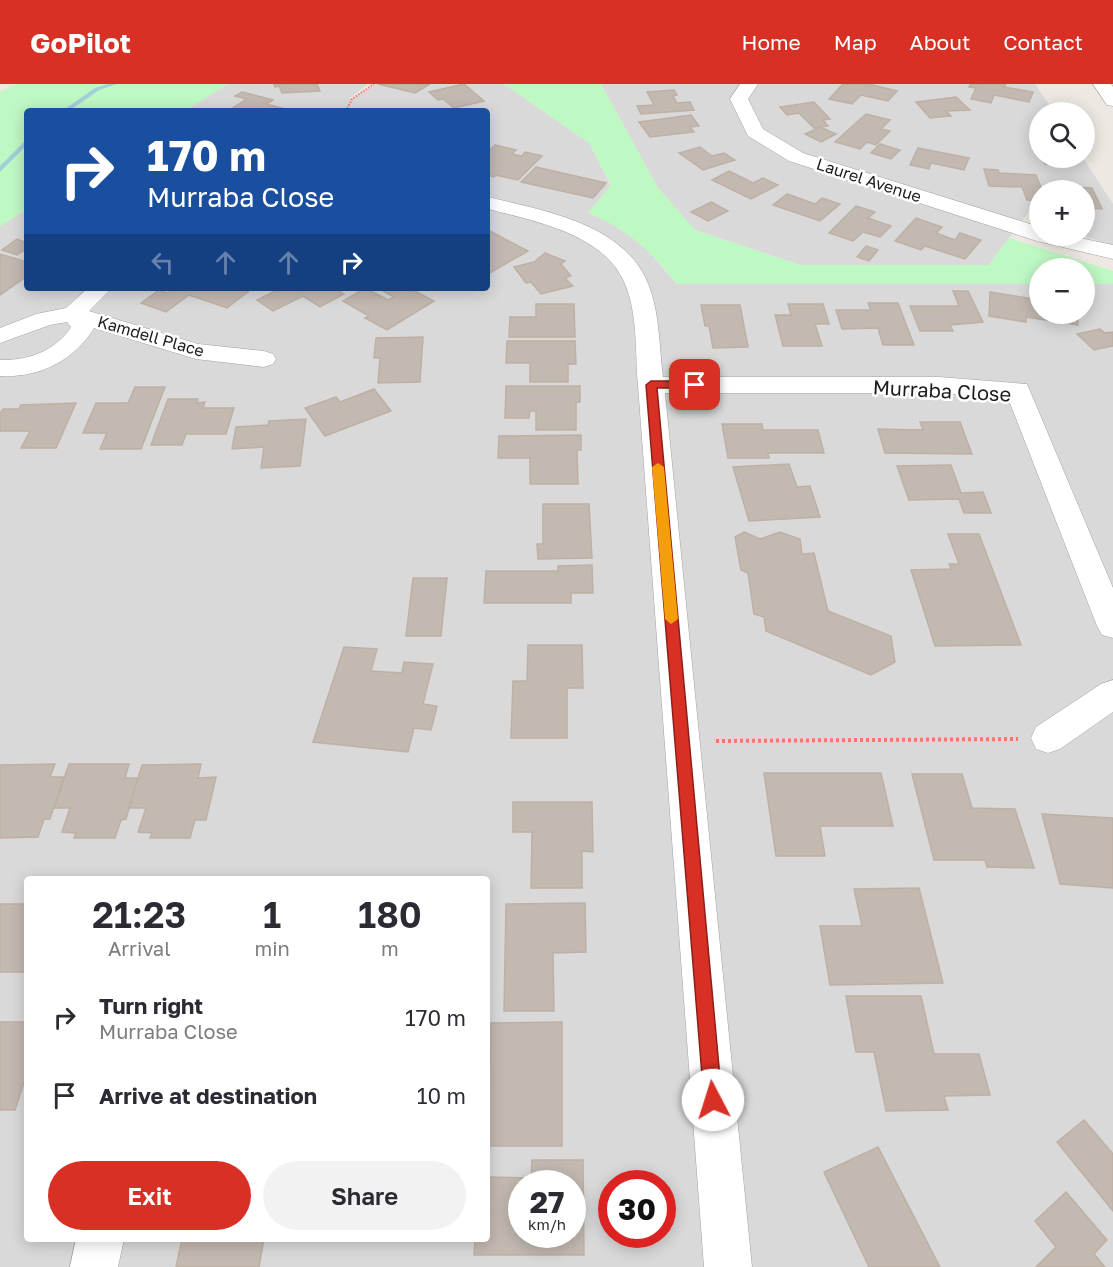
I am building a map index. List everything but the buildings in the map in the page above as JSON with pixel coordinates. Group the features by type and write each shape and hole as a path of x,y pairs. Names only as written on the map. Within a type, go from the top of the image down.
{"street":[{"name":"Laurel Avenue","path":"749,84 739,99 755,132 796,156 1029,230"},
{"path":"1102,84 1113,101"},
{"path":"490,204 566,224 598,240 622,261 637,281 640,293 651,385 728,1267"},
{"path":"1088,246 1113,252"},
{"name":"Kamdell Place","path":"73,314 98,291"},
{"name":"Kamdell Place","path":"0,368 27,368 41,362 72,342 83,327 73,314"},
{"name":"Kamdell Place","path":"0,336 44,319 73,314 183,348 264,358"},
{"name":"Murraba Close","path":"651,385 939,386 1018,390 1113,626"},
{"path":"1048,738 1113,694"},
{"path":"94,1267 99,1242"}],"path":[{"path":"348,108 352,99 374,84"},
{"path":"682,741 1048,738"}],"shaded area":[{"path":"228,84 368,84 349,99 351,99 377,84 504,84 589,143 611,186 588,213 606,220 640,242 677,284 1029,284 1029,324 1095,324 1095,284 1113,284 1113,1267 0,1267 0,226 24,211 24,291 490,291 490,108 190,108"},
{"path":"601,84 1035,84 1047,102 1029,102 1029,168 1090,168 1113,204 1113,246 1095,240 1095,180 1029,180 1029,213 989,265 800,265 695,230 658,188"}],"green space":[{"path":"16,84 228,84 190,108 24,108 24,211 0,226 0,92"},
{"path":"504,84 601,84 658,188 695,230 800,265 989,265 1009,238 1072,258 1029,258 1029,284 677,284 637,242 614,226 588,213 611,185 589,143"},
{"path":"1095,265 1113,271 1113,284 1095,284"}],"waterway":[{"path":"69,108 97,89 114,84"},
{"path":"0,170 24,144"}],"slow traffic":[{"path":"658,467 671,619"}],"route":[{"path":"695,385 651,385 713,1100"}]}
